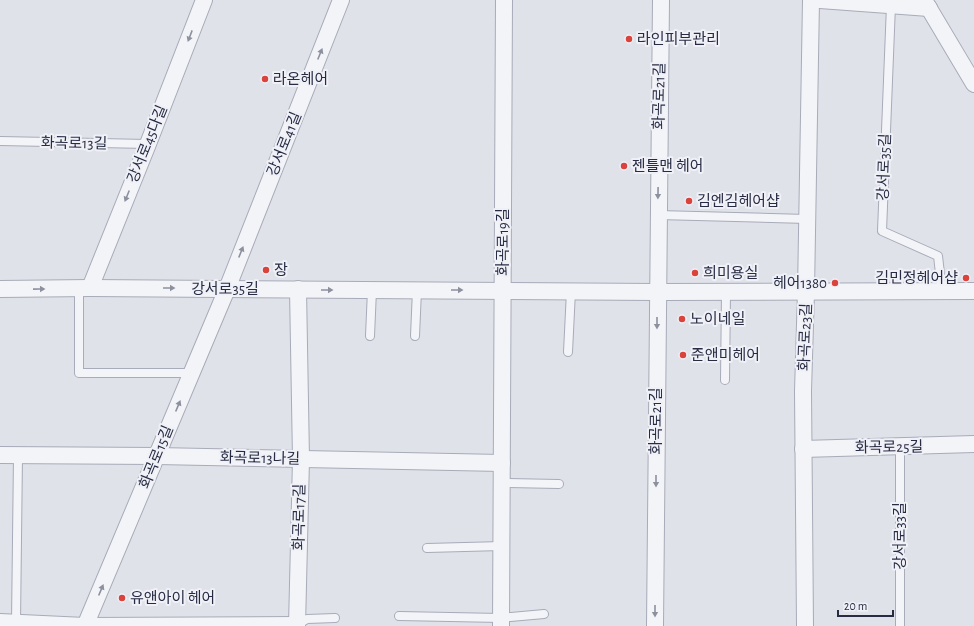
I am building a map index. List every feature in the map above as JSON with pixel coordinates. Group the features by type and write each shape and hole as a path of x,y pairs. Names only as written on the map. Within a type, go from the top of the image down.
{"street":[{"name":"강서로45다길","path":"84,288 148,144 204,0"},
{"name":"강서로41길","path":"227,289 341,0"},
{"name":"화곡로19길","path":"501,622 504,0"},
{"name":"화곡로21길","path":"654,626 660,0"},
{"name":"화곡로23길","path":"805,626 803,391 811,0"},
{"path":"820,0 891,5 927,4 974,84"},
{"name":"강서로35길","path":"0,289 84,288 657,292 974,291"},
{"name":"화곡로15길","path":"86,626 227,289"},
{"name":"화곡로17길","path":"297,625 301,459 298,290"},
{"name":"화곡로25길","path":"803,449 974,444"},
{"name":"화곡로13나길","path":"0,455 157,456 502,464"},
{"path":"0,622 86,626 297,625"}],"lane":[{"name":"강서로35길","path":"891,5 882,232 938,256 942,291"},
{"name":"화곡로13길","path":"0,141 148,144"},
{"path":"658,215 807,219"},
{"path":"84,288 79,373 192,373"},
{"path":"370,336 372,290"},
{"path":"415,336 417,290"},
{"path":"568,352 571,291"},
{"path":"725,380 726,292"},
{"name":"강서로33길","path":"900,446 900,626"},
{"path":"16,623 18,455"},
{"path":"502,483 559,484"},
{"path":"427,548 502,546"},
{"path":"399,616 501,622 544,614"},
{"path":"297,625 308,619 336,618"}],"place":[{"name":"라인피부관리","path":"629,39"},
{"name":"라온헤어","path":"265,79"},
{"name":"젠틀맨 헤어","path":"624,166"},
{"name":"김엔김헤어샵","path":"689,201"},
{"name":"장","path":"266,270"},
{"name":"희미용실","path":"695,273"},
{"name":"김민정헤어샵","path":"966,278"},
{"name":"헤어1380","path":"835,283"},
{"name":"노이네일","path":"682,319"},
{"name":"준앤미헤어","path":"683,355"},
{"name":"유앤아이 헤어","path":"122,598"}]}
